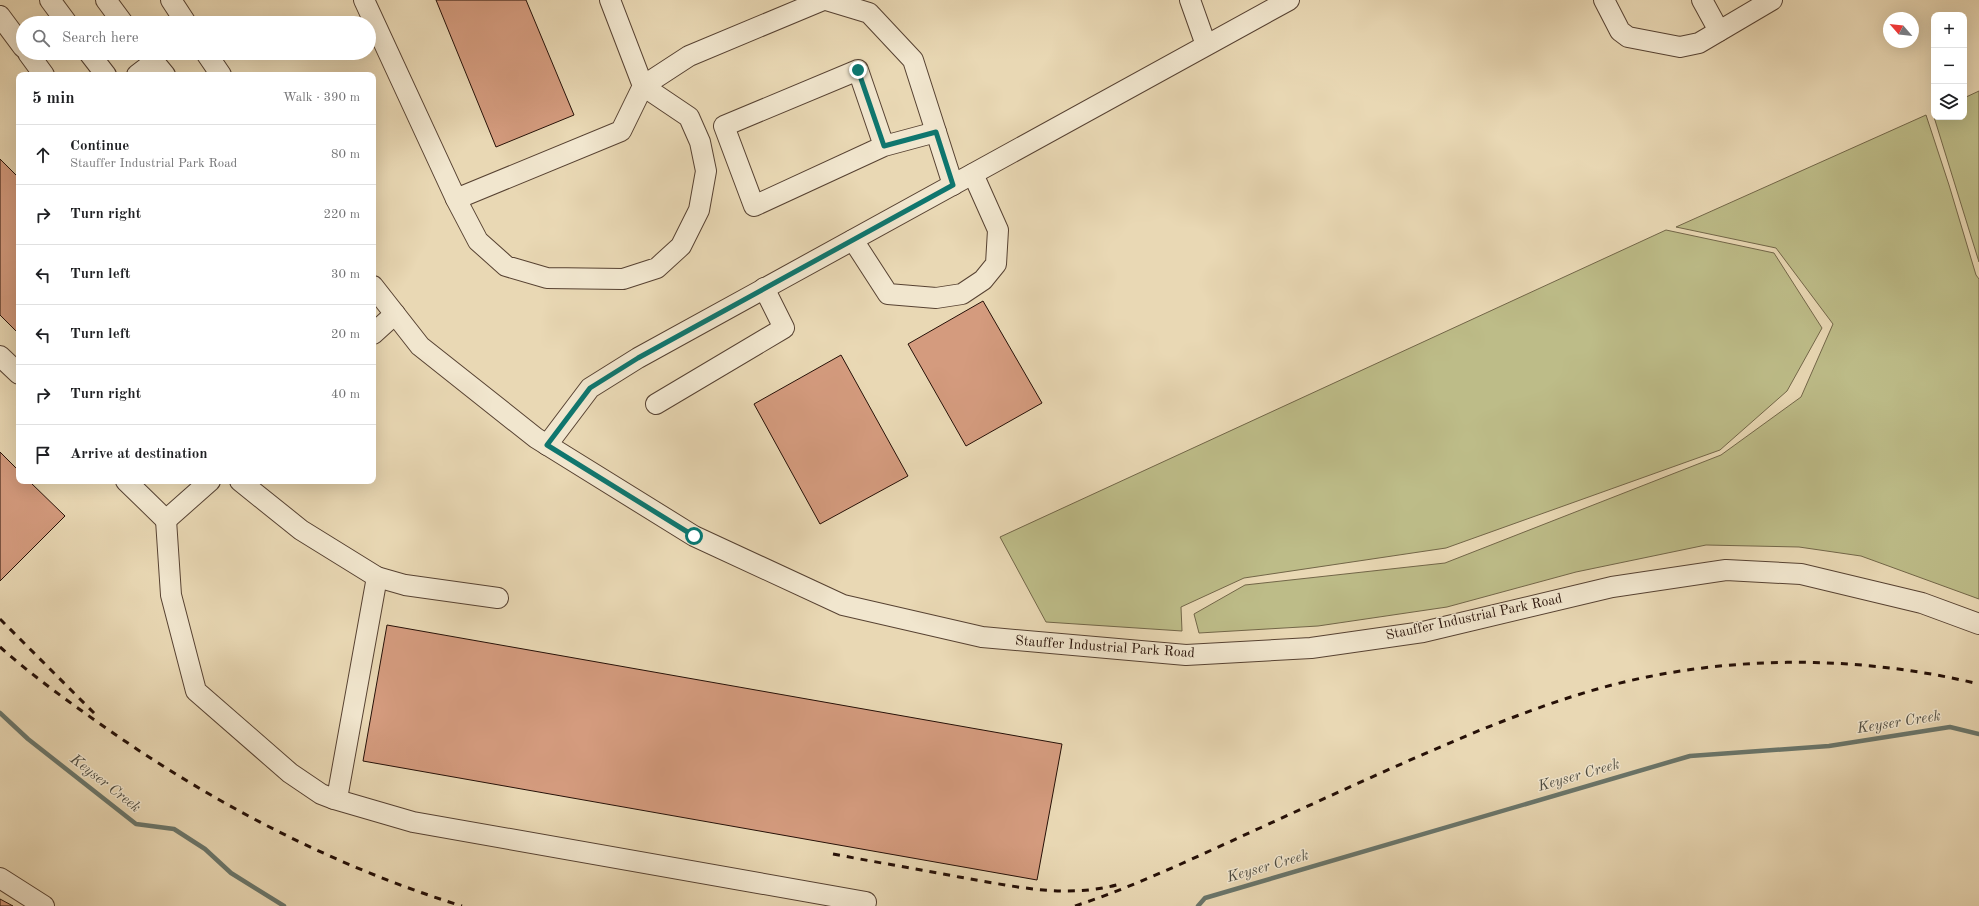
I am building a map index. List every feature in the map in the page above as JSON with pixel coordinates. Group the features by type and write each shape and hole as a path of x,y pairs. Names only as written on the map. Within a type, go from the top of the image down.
{"street":[{"path":"50,0 62,16"},
{"path":"106,0 118,16"},
{"path":"171,0 181,16"},
{"path":"364,0 371,16"},
{"path":"376,26 456,198 478,241 506,266 547,278 624,279 656,268 681,246 699,210 706,171 700,142 689,117 643,86 610,0"},
{"path":"456,198 621,130 643,86 689,56 823,0"},
{"path":"826,0 869,13 913,60 953,185"},
{"path":"1190,0 1206,45"},
{"path":"547,445 590,388 638,358 1289,0"},
{"path":"1604,0 1620,31 1628,37 1680,47 1699,43 1772,0"},
{"path":"1702,0 1719,31"},
{"path":"0,16 16,38"},
{"path":"33,60 42,72"},
{"path":"94,60 104,72"},
{"path":"211,60 219,72"},
{"path":"142,72 156,63"},
{"path":"884,146 858,70 724,126 754,206 884,146 936,132"},
{"path":"853,240 888,294 936,298 962,294 983,280 996,264 998,230 973,174"},
{"path":"656,404 784,328 764,288"},
{"name":"Stauffer Industrial Park Road","path":"376,290 420,346 536,438 694,536 843,605 982,637 1186,655 1310,648 1423,632 1612,587 1726,570 1801,574 1922,604 1979,624"},
{"path":"376,331 395,314"},
{"path":"0,356 16,371"},
{"path":"129,484 166,520 171,595 196,691 290,774 321,794 334,800 414,822 866,902"},
{"path":"166,520 207,484"},
{"path":"244,484 301,530 377,577 405,585 498,598"},
{"path":"334,800 338,793 377,577"},
{"path":"0,878 41,905"}],"shaded area":[{"path":"1979,91 1979,262 1935,120 1967,120 1967,97"},
{"path":"1926,115 1976,275 1979,279 1979,599 1861,556 1799,547 1706,545 1576,572 1447,607 1318,626 1199,633 1194,614 1245,585 1445,563 1721,455 1801,397 1833,324 1776,248 1676,227"},
{"path":"1666,230 1774,253 1822,328 1787,391 1720,450 1446,548 1244,578 1181,607 1182,631 1046,622 1000,537"}],"building":[{"path":"436,0 526,0 574,115 496,147"},
{"path":"0,159 16,175 16,331 0,315"},
{"path":"983,301 1042,403 966,446 908,344"},
{"path":"841,355 908,476 820,524 754,404"},
{"path":"0,452 16,468 16,484 32,484 65,516 0,581"},
{"path":"387,625 1062,744 1037,880 363,761"},
{"path":"0,899 13,906 0,906"}],"waterway":[{"name":"Keyser Creek","path":"0,713 28,739 136,824 174,829 205,849 231,873 284,906"},
{"name":"Keyser Creek","path":"1198,906 1205,898 1690,756 1829,746 1950,727 1979,734"}],"railway":[{"path":"0,619 96,715"},
{"path":"0,647 42,682 116,735 197,787 283,834 326,854 371,874 462,906"},
{"path":"1075,906 1122,889 1169,869 1371,777 1483,729 1564,699 1605,687 1647,677 1688,670 1730,665 1813,662 1897,669 1938,675 1979,684"},
{"path":"833,854 1041,890 1082,890 1103,888 1123,883"}],"route":[{"path":"694,536 547,445 590,388 638,358 953,185 936,132 884,146 858,70"}]}
